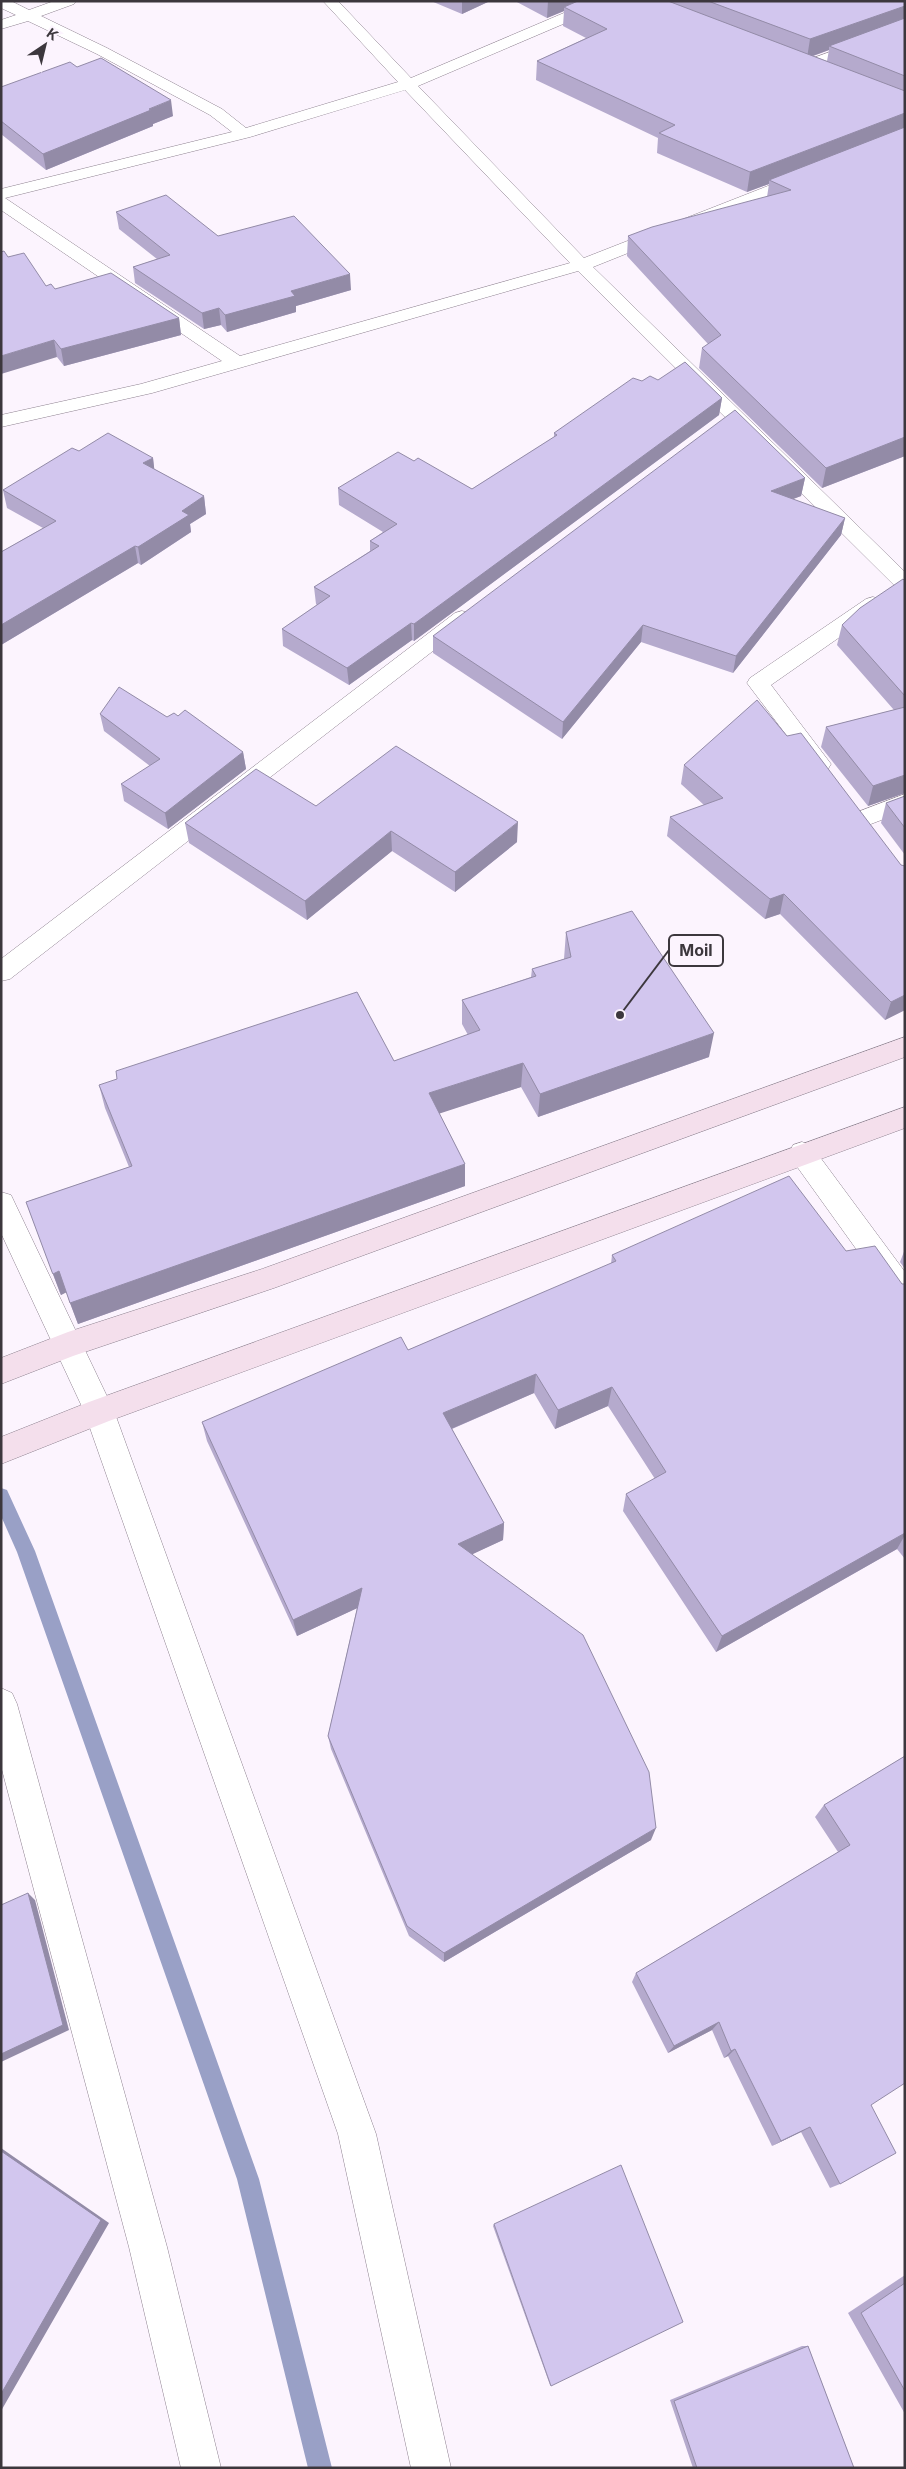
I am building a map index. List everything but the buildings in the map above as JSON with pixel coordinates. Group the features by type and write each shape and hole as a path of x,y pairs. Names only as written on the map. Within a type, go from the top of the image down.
{"main road":[{"path":"4,1370 68,1345 264,1280 905,1047"},
{"path":"1,1451 100,1411 802,1153 905,1117"}],"street":[{"path":"1,25 70,1"},
{"path":"330,1 582,265 726,421 904,584 758,683 834,781"},
{"path":"1,194 244,134 409,84 605,1"},
{"path":"1,2 216,112 244,134"},
{"path":"807,65 905,29"},
{"path":"789,58 825,72"},
{"path":"1,421 145,389 582,265 822,170"},
{"path":"1,202 237,364"},
{"path":"1,972 478,606"},
{"path":"862,818 905,802"},
{"path":"802,1153 905,1294"},
{"path":"1,1203 100,1411 357,2134 431,2468"},
{"path":"1,1704 148,2247 201,2468"}],"waterway":[{"path":"1,1496 26,1551 248,2179 320,2468"}],"place":[{"name":"Moil","path":"620,1015"}]}
